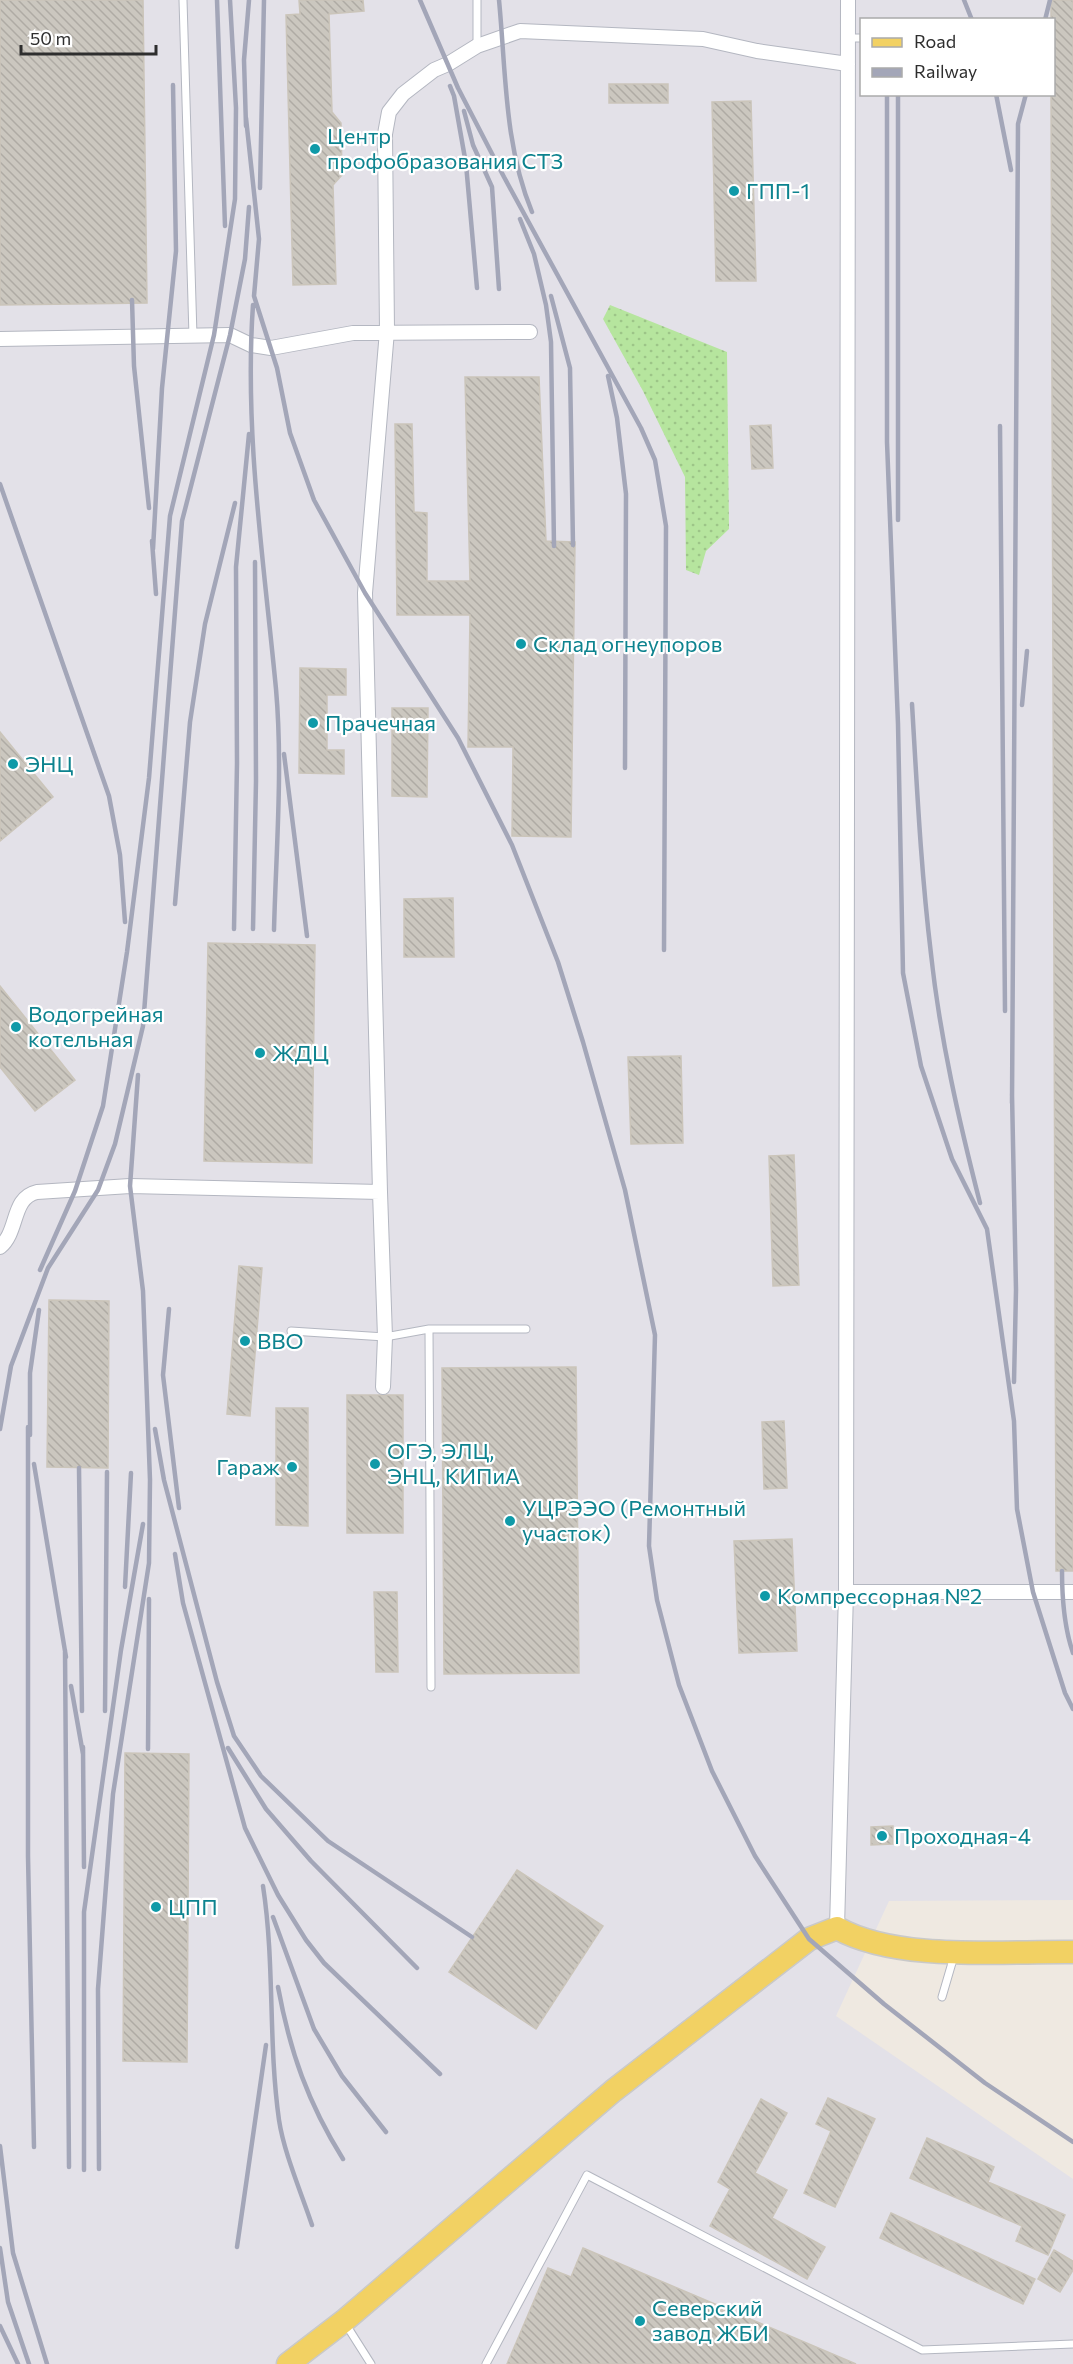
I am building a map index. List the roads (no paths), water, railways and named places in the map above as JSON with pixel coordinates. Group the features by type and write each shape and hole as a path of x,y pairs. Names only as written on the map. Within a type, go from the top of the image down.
{"main road":[{"path":"288,2364 344,2321 612,2091 809,1939 837,1928 854,1938 886,1947 956,1951 1073,1952"}],"street":[{"path":"837,1928 846,1592 848,64 855,38 848,0"},
{"path":"383,1387 385,1336 365,592 387,331 385,134 390,112 403,94 434,70 477,46 520,31 546,30 704,39 757,51 848,64"},
{"path":"0,339 230,335 251,345 271,348 353,333 387,331 530,332"},
{"path":"0,1247 8,1240 13,1230 20,1201 25,1196 37,1192 130,1186 380,1192"},
{"path":"846,1592 1073,1592"}],"lane":[{"path":"183,0 193,336"},
{"path":"477,0 477,46"},
{"path":"429,1329 431,1687"},
{"path":"291,1331 385,1336 429,1329 526,1329"},
{"path":"942,1997 956,1951"},
{"path":"486,2364 587,2175 922,2350 1073,2344"},
{"path":"344,2321 371,2364"}],"railway":[{"path":"217,0 225,226"},
{"path":"40,1270 75,1191 103,1106 127,952 149,778 170,516 214,335 235,199 236,108 230,0"},
{"path":"246,126 244,60 249,0"},
{"path":"260,188 264,0"},
{"path":"420,0 458,88 641,428 655,460 666,526 664,950"},
{"path":"499,0 511,134 516,160 532,212"},
{"path":"964,0 971,18"},
{"path":"1046,18 1050,0"},
{"path":"153,549 162,388 176,251 173,85"},
{"path":"450,86 454,96 466,164 477,288"},
{"path":"887,96 887,442 898,724 903,973 921,1066 952,1159 987,1229 1014,1421 1017,1509 1033,1592 1065,1693 1073,1709"},
{"path":"898,96 898,520"},
{"path":"996,96 1011,170"},
{"path":"1012,1103 1018,124 1025,96"},
{"path":"464,111 473,145 492,187 499,289"},
{"path":"246,118 259,239 254,296 277,368 290,433 314,500 365,593 458,738 512,845 558,962 625,1190 655,1335 649,1546 657,1600 679,1685 712,1771 755,1856 809,1939 884,2004 985,2083 1073,2142"},
{"path":"0,1429 11,1366 48,1268 98,1190 115,1144 143,1026 182,521 230,335 245,259 249,207"},
{"path":"520,219 534,254 546,305 551,342 554,546"},
{"path":"551,296 570,368 573,545"},
{"path":"132,300 134,366 149,508"},
{"path":"253,305 251,353 253,449 278,719 279,780 274,930"},
{"path":"608,376 617,418 626,494 625,768"},
{"path":"1000,426 1005,1011"},
{"path":"234,929 237,763 236,567 249,434"},
{"path":"0,484 109,796 120,855 125,922"},
{"path":"175,904 190,722 205,624 235,503"},
{"path":"152,541 156,594"},
{"path":"253,929 256,781 255,562"},
{"path":"1022,705 1027,651"},
{"path":"912,704 922,861 935,985 951,1079 980,1203"},
{"path":"284,754 307,936"},
{"path":"99,2169 98,1989 113,1794 149,1563 150,1480 143,1291 130,1186 138,1075"},
{"path":"1012,1094 1016,1290 1014,1382"},
{"path":"169,1309 163,1375 179,1508"},
{"path":"30,1435 30,1373 39,1310"},
{"path":"28,1427 28,1856 34,2147"},
{"path":"155,1429 164,1480 217,1682 234,1736 261,1776 328,1841 472,1937"},
{"path":"34,1464 66,1657"},
{"path":"79,1468 82,1711"},
{"path":"105,1711 107,1472"},
{"path":"125,1587 131,1473"},
{"path":"84,2170 84,1912 121,1650 143,1524"},
{"path":"175,1554 183,1603 245,1828 278,1895 306,1940 324,1963 440,2074"},
{"path":"1062,1571 1064,1613 1073,1653"},
{"path":"148,1749 149,1599"},
{"path":"65,1650 69,2167"},
{"path":"71,1686 83,1754"},
{"path":"83,1747 84,1867"},
{"path":"228,1748 266,1809 311,1861 417,1968"},
{"path":"263,1886 269,1944 279,2120 289,2159 312,2225"},
{"path":"273,1917 314,2029 342,2076 386,2132"},
{"path":"278,1987 288,2033 302,2076 320,2118 343,2159"},
{"path":"237,2247 266,2045"},
{"path":"0,2146 13,2253 47,2364"},
{"path":"0,2248 8,2302 29,2364"},
{"path":"0,2326 18,2364"}],"place":[{"name":"Центр профобразования СТЗ","path":"315,149"},
{"name":"ГПП-1","path":"734,191"},
{"name":"Склад огнеупоров","path":"521,644"},
{"name":"Прачечная","path":"313,723"},
{"name":"ЭНЦ","path":"13,764"},
{"name":"Водогрейная котельная","path":"16,1027"},
{"name":"ЖДЦ","path":"260,1053"},
{"name":"ВВО","path":"245,1341"},
{"name":"ОГЭ, ЭЛЦ, ЭНЦ, КИПиА","path":"375,1464"},
{"name":"Гараж","path":"292,1467"},
{"name":"УЦРЭЭО (Ремонтный участок)","path":"510,1521"},
{"name":"Компрессорная №2","path":"765,1596"},
{"name":"Проходная-4","path":"882,1836"},
{"name":"ЦПП","path":"156,1907"},
{"name":"Северский завод ЖБИ","path":"640,2321"}]}
